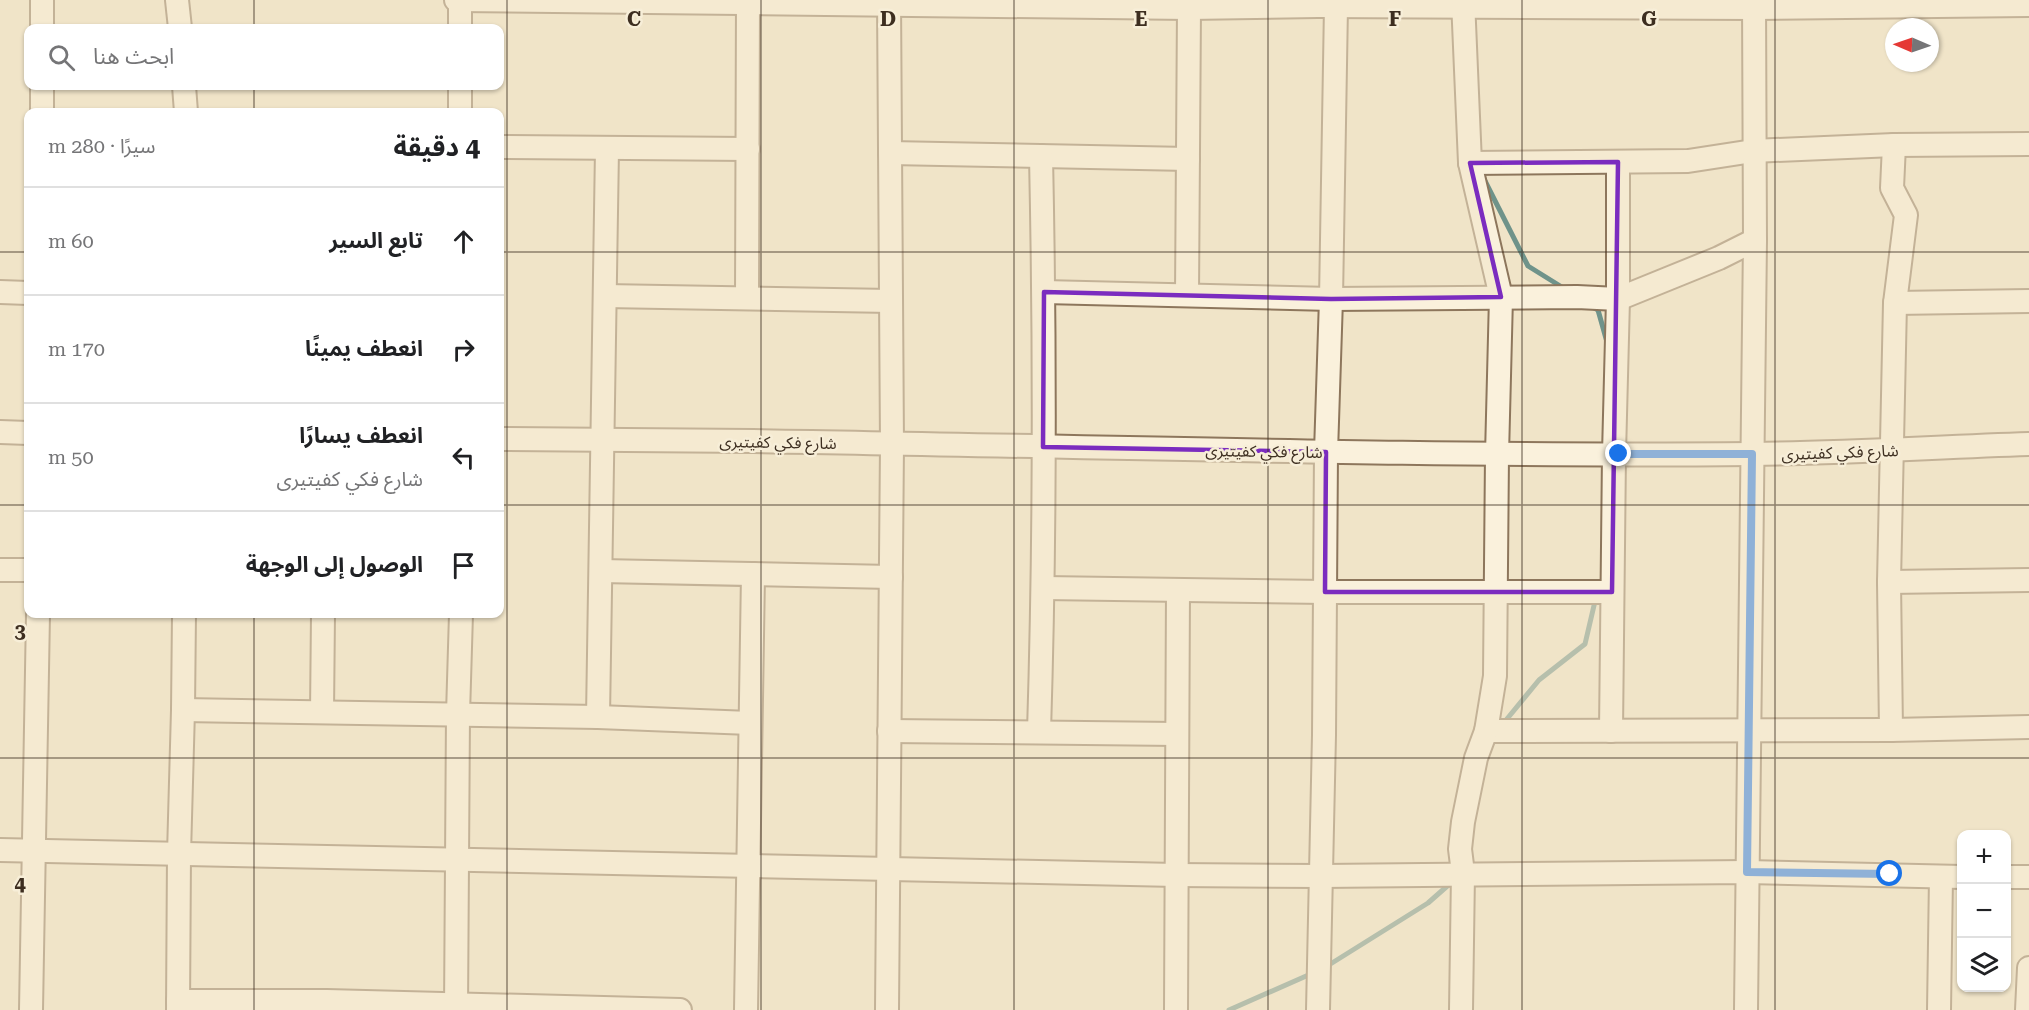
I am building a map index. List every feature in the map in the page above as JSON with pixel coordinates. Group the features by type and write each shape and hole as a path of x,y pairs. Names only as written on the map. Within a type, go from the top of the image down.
{"street":[{"path":"42,0 42,24"},
{"path":"177,0 180,24"},
{"path":"460,24 458,0 1181,5 1463,3 2029,5"},
{"path":"747,298 748,2"},
{"path":"887,1010 892,445 889,3"},
{"path":"1461,1010 1463,873 1460,849 1462,822 1469,784 1486,731 1495,676 1501,297 1470,163 1463,3"},
{"path":"1318,1010 1322,876 1326,452 1331,299 1324,4"},
{"path":"1746,1010 1755,240 1754,4"},
{"path":"1181,5 1188,159 1187,295"},
{"path":"42,90 42,108"},
{"path":"184,90 186,108"},
{"path":"460,90 460,108"},
{"path":"1470,163 1688,160 1753,150 1894,145 2029,144"},
{"path":"1891,730 1889,582 1894,303 1906,215 1892,189 1894,145"},
{"path":"504,147 747,149"},
{"path":"598,717 607,149"},
{"path":"890,153 1188,159"},
{"path":"1039,732 1044,588 1044,292 1041,156"},
{"path":"1611,731 1618,162"},
{"path":"1044,292 1331,299 1501,297 1618,299 1719,258 1755,240"},
{"path":"0,292 24,293"},
{"path":"605,296 891,301"},
{"path":"1894,303 2029,301"},
{"path":"0,432 24,433"},
{"name":"شارع فكي كفيتيرى","path":"504,439 755,441 1497,454 1752,454 1892,451 2029,444"},
{"path":"0,570 24,570"},
{"path":"601,571 891,577"},
{"path":"746,1010 753,574"},
{"path":"1889,582 2029,580"},
{"path":"1044,588 1325,592 1612,592"},
{"path":"1176,1010 1178,590"},
{"path":"31,1010 38,618"},
{"path":"184,618 178,854 178,1005 680,1010"},
{"path":"322,712 324,618"},
{"path":"456,1007 461,618"},
{"path":"183,710 598,717 750,723"},
{"path":"1486,731 1891,730 2029,727"},
{"path":"889,731 1177,734"},
{"path":"0,850 1176,875 1747,872 1951,877 1939,1010"},
{"path":"2011,877 2029,877"},
{"path":"2027,1010 2029,968"}],"highlighted area":[{"path":"1618,162 1612,592 1325,592 1326,452 1043,447 1044,292 1331,299 1501,297 1470,163"}],"waterway":[{"path":"1483,177 1528,266 1565,289"},
{"path":"1591,306 1598,310 1607,342"},
{"path":"1502,725 1539,680 1585,644 1596,597"},
{"path":"1324,968 1428,903 1453,881"},
{"path":"1229,1010 1313,973"}],"route":[{"path":"1619,454 1752,454 1747,872 1890,874"}]}
